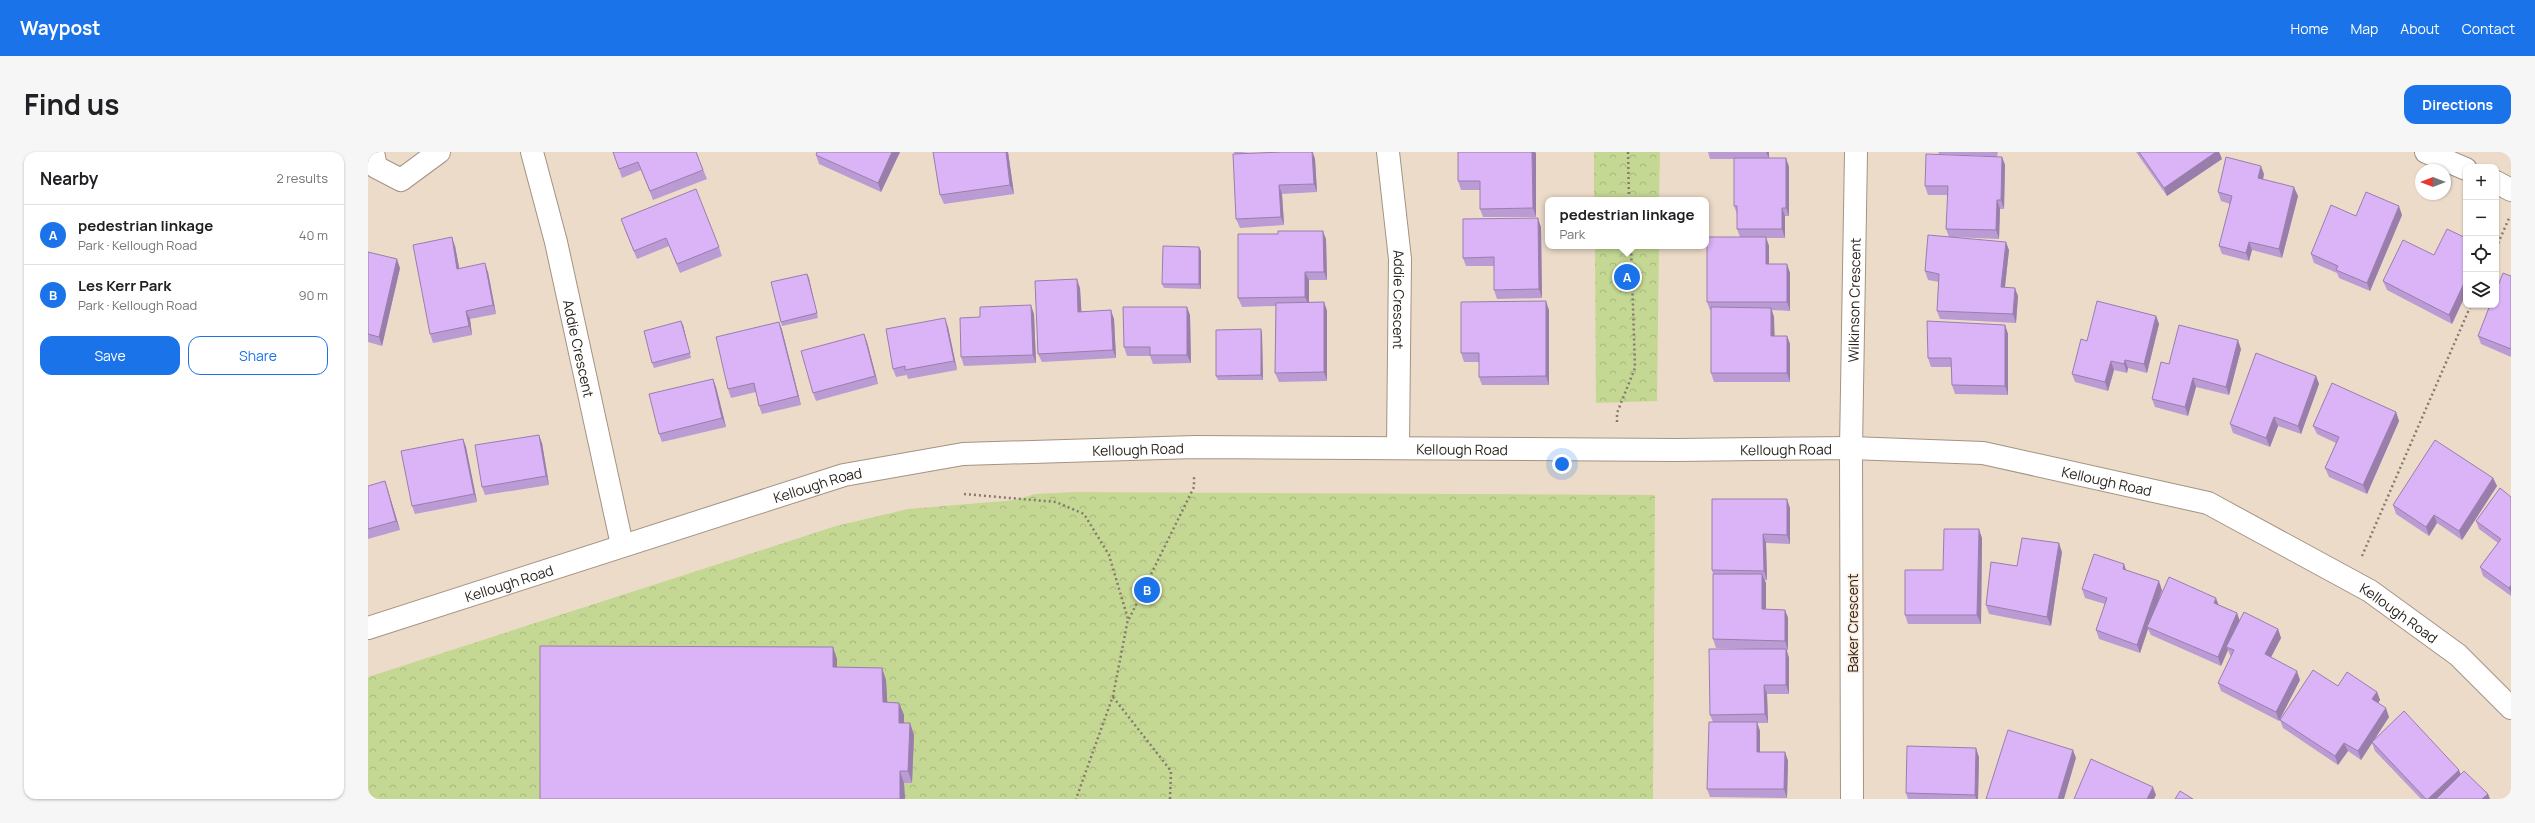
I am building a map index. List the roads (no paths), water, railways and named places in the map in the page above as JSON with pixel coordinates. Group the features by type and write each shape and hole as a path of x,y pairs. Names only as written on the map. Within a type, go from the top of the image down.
{"street":[{"path":"373,152 376,167 401,180 439,152"},
{"name":"Addie Crescent","path":"532,152 556,242 622,545"},
{"name":"Addie Crescent","path":"1388,152 1400,259 1398,446"},
{"name":"Wilkinson Crescent","path":"1852,448 1856,152"},
{"path":"2426,152 2463,168"},
{"path":"2499,184 2511,190"},
{"name":"Kellough Road","path":"368,628 622,545 844,475 944,457 1195,447 1398,446 1676,450 1852,448 1983,453 2208,503 2370,591 2458,655 2511,708"},
{"name":"Baker Crescent","path":"1852,448 1852,799"}],"place":[{"name":"pedestrian linkage","path":"1627,277"},
{"name":"Les Kerr Park","path":"1147,590"}]}
